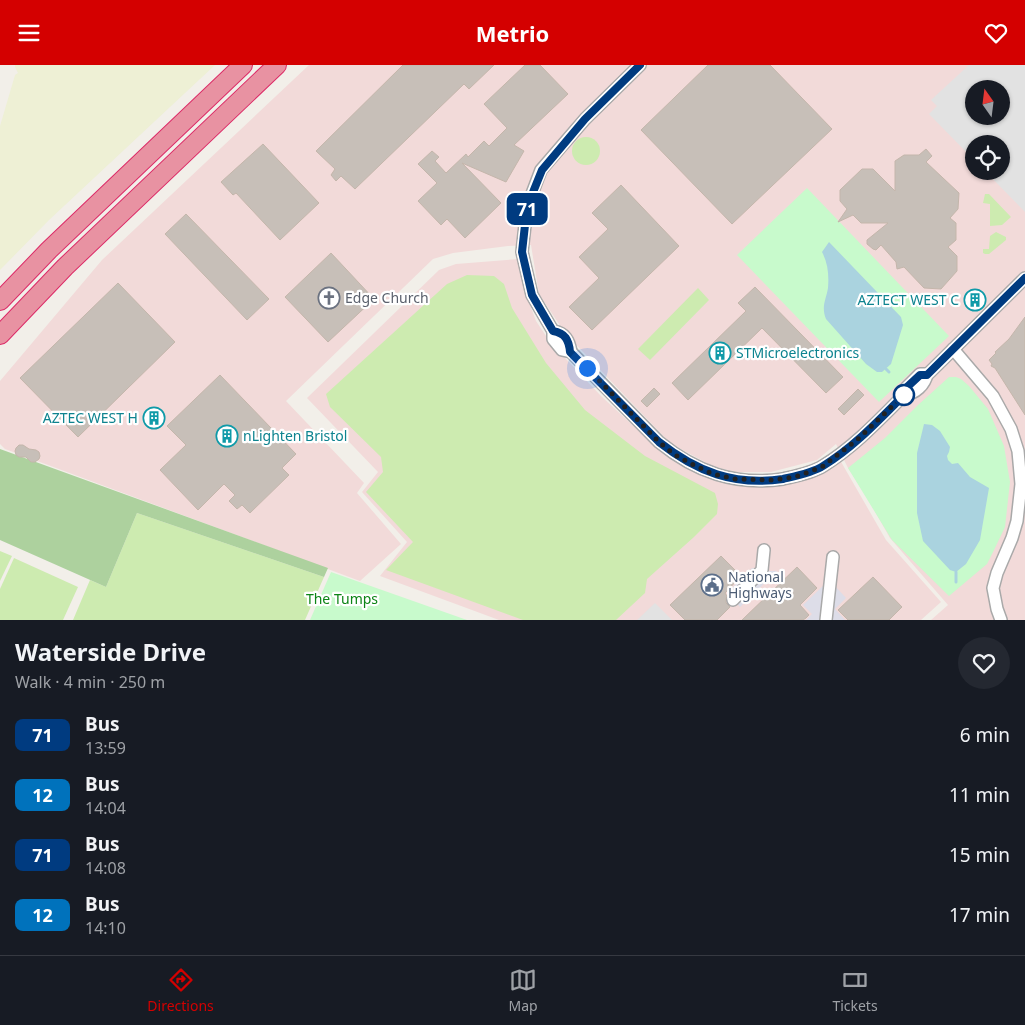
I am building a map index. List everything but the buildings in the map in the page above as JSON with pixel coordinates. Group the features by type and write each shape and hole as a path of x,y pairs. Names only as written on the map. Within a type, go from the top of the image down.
{"highway":[{"path":"0,301 49,250 243,65"},
{"path":"0,335 65,267 277,65"}],"street":[{"path":"640,65 585,119 542,170 527,207 522,252 532,295 553,331 553,339 562,350 570,352 659,442 675,455 713,474 735,479 772,480 795,477 822,467 858,439 904,395 906,388 920,375 927,375 1025,278"},
{"path":"953,349 993,396 1011,429 1018,451 1021,484 1018,521 997,573 994,588 997,609 1001,620"},
{"path":"733,600 762,570 764,551"},
{"path":"826,620 833,557"}],"shaded area":[{"path":"309,65 1025,65 1025,620 931,620 948,605 890,538 848,468 836,444 817,460 771,472 737,472 714,467 670,443 565,333 539,294 531,245 453,253 433,259 286,401 364,483 357,493 401,544 360,581 5,449 0,444 0,381 102,260"},
{"path":"969,65 1025,65 1025,212 994,180 1010,180 1010,135 965,135 965,151 929,114 937,106 931,100"},
{"path":"518,259 527,297 536,321 550,342 601,396 672,460 710,479 740,486 779,485 817,474 840,460 886,540 941,602 921,620 499,620 380,576 407,542 362,492 378,472 307,398 439,270 456,264"},
{"path":"752,568 777,571 740,607 727,593"},
{"path":"825,584 835,586 846,598 835,609 845,620 806,620 812,614 803,605"},
{"path":"655,603 672,620 637,620"}],"green space":[{"path":"15,65 215,65 49,220 0,270 0,126 15,75 18,73"},
{"path":"586,137 596,141 600,151 596,161 586,165 576,161 572,151 576,141"},
{"path":"807,188 949,336 879,402 737,255"},
{"path":"985,194 989,194 1011,217 1002,225 990,226 990,204 983,203"},
{"path":"996,232 1006,237 1006,240 989,254 983,253 983,249 989,249 990,236"},
{"path":"467,275 494,276 504,284 512,308 546,363 585,410 645,456 715,493 718,504 717,514 647,579 645,593 616,620 523,620 386,570 413,542 366,492 383,472 381,457 330,407 326,394 447,284"},
{"path":"698,288 709,300 650,360 638,349"},
{"path":"949,377 961,379 988,409 1004,446 1010,482 1005,527 987,564 949,596 892,540 848,468 885,438"},
{"path":"0,449 328,568 324,577 137,513 106,587 0,540"},
{"path":"137,513 324,577 305,620 73,620 90,580 106,587"},
{"path":"0,551 12,556 0,581"},
{"path":"14,558 78,587 63,620 0,620 0,589"},
{"name":"The Tumps","path":"331,572 467,620 310,620"}],"water":[{"path":"829,242 901,317 903,325 891,364 882,372 877,372 866,364 826,319 824,307 828,288 828,274 826,260 822,252"},
{"path":"924,424 932,425 940,431 950,447 947,456 952,464 958,463 970,477 989,488 980,540 966,564 956,572 950,570 923,541 917,513 917,453"}],"waterway":[{"path":"886,369 889,372"},
{"path":"956,572 956,582"}],"bus line":[{"name":"71","path":"640,65 585,119 542,170 527,207 522,252 532,295 553,331 561,332 569,343 570,352 659,442 675,455 713,474 735,479 772,480 795,477 822,467 858,439 904,395 906,388 920,375 927,375 1025,278"}],"place":[{"name":"Edge Church","path":"329,298"},
{"name":"AZTECT WEST C","path":"975,300"},
{"name":"STMicroelectronics","path":"720,353"},
{"name":"AZTEC WEST H","path":"154,418"},
{"name":"nLighten Bristol","path":"227,436"},
{"name":"National Highways","path":"712,585"}],"route":[{"path":"587,368 659,442 675,455 713,474 735,479 772,480 795,477 822,467 858,439 904,395"}]}
